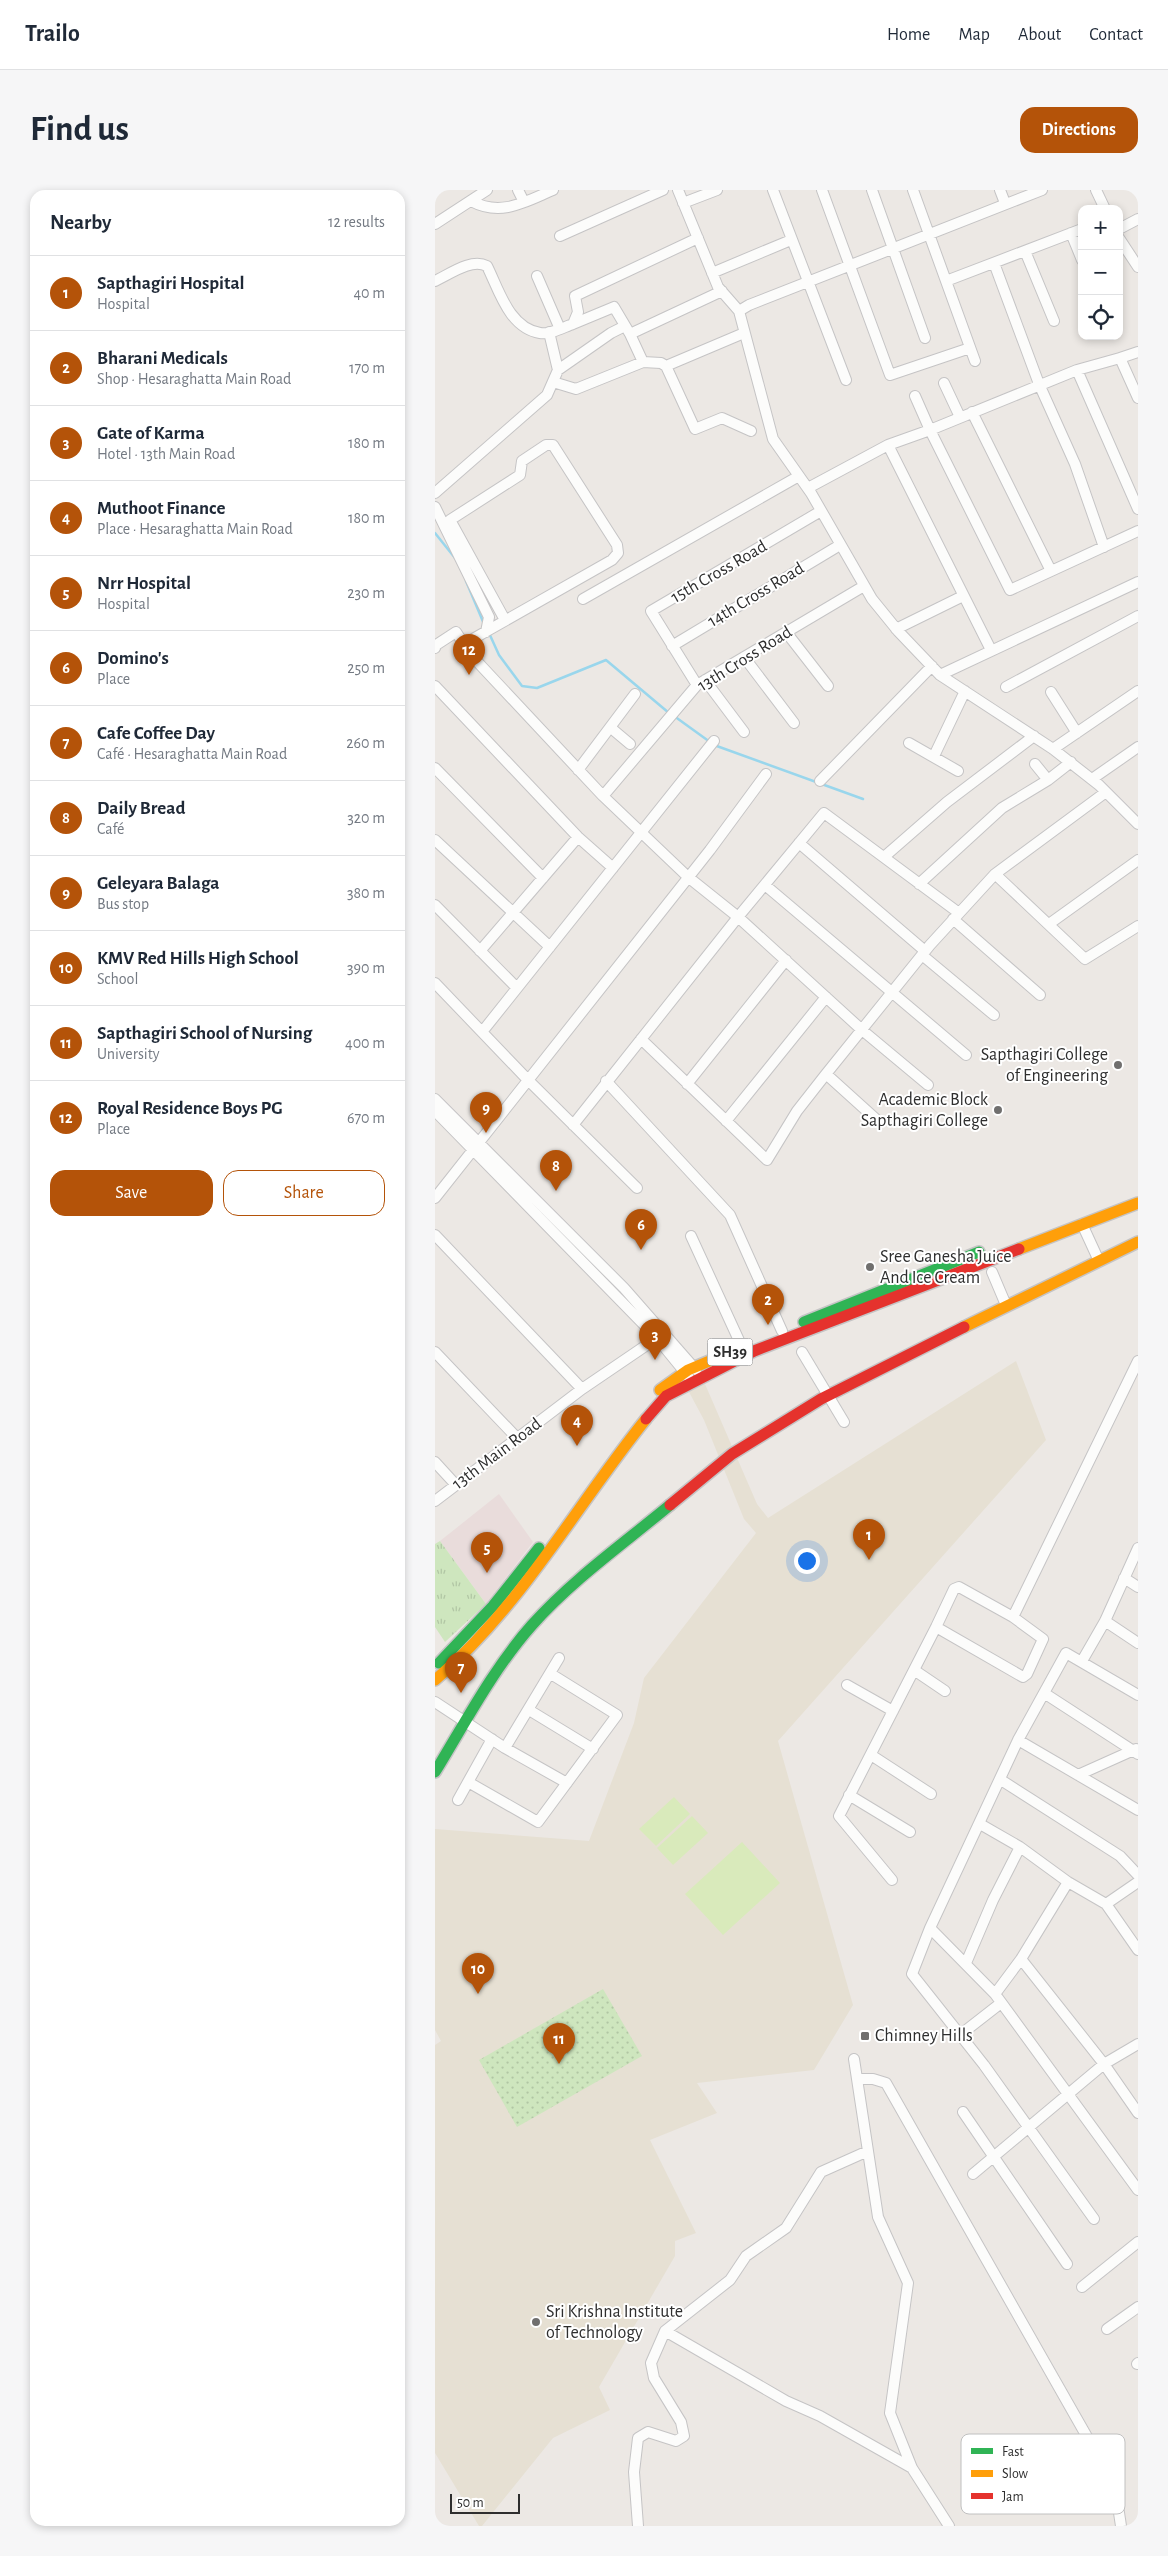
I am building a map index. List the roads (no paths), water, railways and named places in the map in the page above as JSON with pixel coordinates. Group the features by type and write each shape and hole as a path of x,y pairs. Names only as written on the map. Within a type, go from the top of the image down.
{"main road":[{"name":"SH39","path":"435,1666 493,1606 531,1558 622,1431 645,1404 667,1383 689,1369 837,1307 1138,1192"},
{"path":"435,1680 454,1664 529,1580 645,1420 666,1396 755,1351 1138,1203"},
{"path":"435,1772 507,1656 532,1625 572,1586 732,1454 827,1396 1007,1305 1138,1242"}],"street":[{"path":"435,224 487,190"},
{"path":"518,190 524,202"},
{"path":"471,201 497,209 508,208 553,190"},
{"path":"560,236 663,190"},
{"path":"678,190 712,273 722,291 739,311 773,439 808,488 864,586 896,629 940,675 1071,762 1107,792 1138,824"},
{"path":"683,203 717,190"},
{"path":"773,190 846,380"},
{"path":"822,190 890,375 970,348"},
{"path":"872,190 925,338"},
{"path":"913,190 975,360"},
{"path":"1000,190 1005,203"},
{"path":"739,311 807,282 1041,190"},
{"path":"1096,190 1103,205"},
{"path":"1123,227 1138,219"},
{"path":"946,280 1078,230"},
{"path":"1071,233 1078,250"},
{"path":"573,324 578,312 575,296 698,238"},
{"path":"712,273 791,240"},
{"path":"1123,244 1138,267"},
{"path":"1025,250 1053,321"},
{"path":"435,281 480,262 487,266 511,315 522,327 541,334 560,329 614,307 628,330 643,362"},
{"path":"994,263 1039,384 1075,464 1104,547"},
{"path":"537,276 560,329"},
{"path":"435,493 547,395 558,370 611,333 628,330 722,291"},
{"path":"549,332 558,370"},
{"path":"666,366 745,333"},
{"path":"808,488 888,445 930,430 1039,384 1077,370 1138,352"},
{"path":"1120,358 1138,398"},
{"path":"553,382 576,389 643,362 661,362 666,366 695,429 722,418 751,431"},
{"path":"1077,370 1138,509"},
{"path":"944,383 960,417"},
{"path":"915,396 1010,590 1138,531"},
{"path":"972,412 1051,571"},
{"path":"464,644 612,560 618,554 617,545 553,445 546,445 522,461 520,475 450,520 505,620"},
{"path":"888,445 991,650"},
{"path":"583,599 799,476"},
{"path":"435,507 489,617 485,632"},
{"name":"15th Cross Road","path":"672,646 651,611 821,512"},
{"name":"14th Cross Road","path":"672,646 841,545"},
{"path":"940,675 1137,584"},
{"name":"13th Cross Road","path":"603,796 701,682 864,586"},
{"path":"896,629 963,596"},
{"path":"1006,687 1138,616"},
{"path":"435,648 436,645 456,632 471,655 578,770 641,833 688,877 738,917 862,1030 928,1085"},
{"path":"786,632 828,686"},
{"path":"672,646 744,732"},
{"path":"744,657 794,723"},
{"path":"820,781 932,666"},
{"path":"435,686 578,837 613,868"},
{"path":"1053,749 1138,690"},
{"path":"934,756 965,691"},
{"path":"1051,692 1077,732"},
{"path":"578,770 635,694"},
{"path":"611,728 630,744"},
{"path":"884,857 947,802 1034,736"},
{"path":"482,1032 714,741"},
{"path":"909,743 958,771"},
{"path":"1092,779 1138,747"},
{"path":"919,884 1002,808 1048,780 1071,762"},
{"path":"1035,764 1048,780"},
{"path":"435,768 543,878"},
{"path":"435,1198 688,877 766,774"},
{"path":"641,1040 767,1160 797,1112 826,1074 956,916 995,874 1107,792"},
{"path":"573,1125 738,917 824,814 919,884 1040,995"},
{"path":"480,951 578,837"},
{"path":"435,840 550,947"},
{"path":"799,843 994,1015"},
{"path":"1049,924 1138,860"},
{"path":"995,874 1085,959 1138,926"},
{"path":"765,885 966,1055"},
{"path":"435,905 517,988"},
{"path":"687,1084 786,960"},
{"path":"435,983 528,1080 637,1188"},
{"path":"726,1121 826,997"},
{"path":"826,1074 878,1121"},
{"path":"606,1081 730,1215 782,1331"},
{"path":"435,1099 475,1147 657,1338 689,1369"},
{"path":"435,1111 624,1288 689,1369 695,1380"},
{"path":"1082,1224 1099,1261"},
{"path":"435,1235 582,1389"},
{"path":"691,1236 742,1347"},
{"path":"992,1272 1007,1305"},
{"name":"13th Main Road","path":"435,1501 582,1389 657,1338"},
{"path":"435,1352 517,1438"},
{"path":"802,1352 844,1422"},
{"path":"1013,1617 1138,1361"},
{"path":"435,1462 456,1484"},
{"path":"1083,1660 1105,1621 1138,1548"},
{"path":"1124,1578 1138,1587"},
{"path":"893,1880 839,1818 839,1813 871,1755 954,1589 957,1587 1013,1617 1043,1639 1027,1674 1023,1677 936,1628"},
{"path":"1105,1621 1138,1643"},
{"path":"1094,2219 1029,2127 912,1974 931,1928 1018,1740 1066,1653 1083,1660 1138,1695"},
{"path":"505,1748 559,1658"},
{"path":"914,1670 945,1691"},
{"path":"468,1782 539,1822 617,1715 551,1674"},
{"path":"847,1686 893,1711"},
{"path":"1044,1693 1136,1751"},
{"path":"435,1702 505,1748 567,1783"},
{"path":"529,1710 593,1749"},
{"path":"458,1800 492,1739"},
{"path":"1018,1740 1138,1810"},
{"path":"1078,1775 1136,1751"},
{"path":"871,1755 931,1794"},
{"path":"1001,1780 1120,1856 1138,1875"},
{"path":"849,1795 910,1832"},
{"path":"980,1824 1020,1847 1067,1882 1106,1904 1138,1950"},
{"path":"966,1963 993,1900 1020,1847"},
{"path":"960,2035 998,1999 1067,1882"},
{"path":"1106,1904 1138,1882"},
{"path":"931,1928 998,1999 1070,2094 1138,2190"},
{"path":"1021,1959 1104,2064 1138,2113"},
{"path":"973,2174 1104,2064 1138,2044"},
{"path":"854,2059 878,2217 907,2283 890,2414 912,2468 949,2526"},
{"path":"857,2079 873,2079 886,2083 1085,2434"},
{"path":"963,2112 992,2158 1067,2264"},
{"path":"638,2526 634,2472 638,2438 648,2432 677,2441 684,2436 681,2422 654,2378 651,2363 665,2331 730,2280 746,2256 786,2228 821,2172 868,2151"},
{"path":"1082,2287 1138,2242"},
{"path":"1107,2329 1138,2307"},
{"path":"665,2331 786,2402 820,2416 912,2468"}],"waterway":[{"path":"435,533 455,558"},
{"path":"466,581 484,624"},
{"path":"489,633 499,655 522,686 537,688 606,660 669,713"},
{"path":"674,716 710,742"},
{"path":"714,745 863,799"}],"place":[{"name":"Royal Residence Boys PG","path":"469,675"},
{"name":"Sapthagiri College of Engineering","path":"1118,1065"},
{"name":"Academic Block Sapthagiri College","path":"998,1110"},
{"name":"Geleyara Balaga","path":"486,1133"},
{"name":"Daily Bread","path":"556,1191"},
{"name":"Domino's","path":"641,1250"},
{"name":"Sree Ganesha Juice And Ice Cream","path":"870,1267"},
{"name":"Bharani Medicals","path":"768,1325"},
{"name":"Gate of Karma","path":"655,1360"},
{"name":"Muthoot Finance","path":"577,1446"},
{"name":"Sapthagiri Hospital","path":"869,1560"},
{"name":"Nrr Hospital","path":"487,1573"},
{"name":"Cafe Coffee Day","path":"461,1693"},
{"name":"KMV Red Hills High School","path":"478,1994"},
{"name":"Chimney Hills","path":"865,2036"},
{"name":"Sapthagiri School of Nursing","path":"559,2064"},
{"name":"Sri Krishna Institute of Technology","path":"536,2322"}]}
